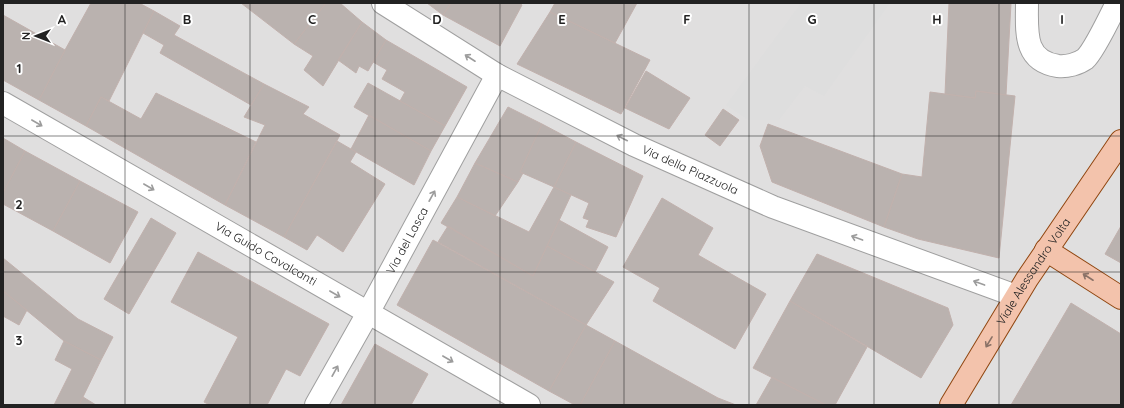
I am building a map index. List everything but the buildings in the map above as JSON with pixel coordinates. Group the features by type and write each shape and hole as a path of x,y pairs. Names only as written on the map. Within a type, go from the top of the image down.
{"main road":[{"name":"Viale Alessandro Volta","path":"951,405 1016,296 1121,140"},
{"path":"1046,250 1121,298"}],"street":[{"name":"Via della Piazzuola","path":"383,3 497,75 634,144 773,207 1016,296"},
{"path":"1027,3 1027,34 1030,46 1035,56 1052,65 1062,66 1078,63 1086,58 1117,3"},
{"name":"Via del Lasca","path":"316,405 368,313 497,75"},
{"name":"Via Guido Cavalcanti","path":"3,103 529,405"}],"shaded area":[{"path":"3,3 1121,3 1121,405 3,405"},
{"path":"801,3 890,3 824,96 805,86 779,120 748,120 726,105"}]}
